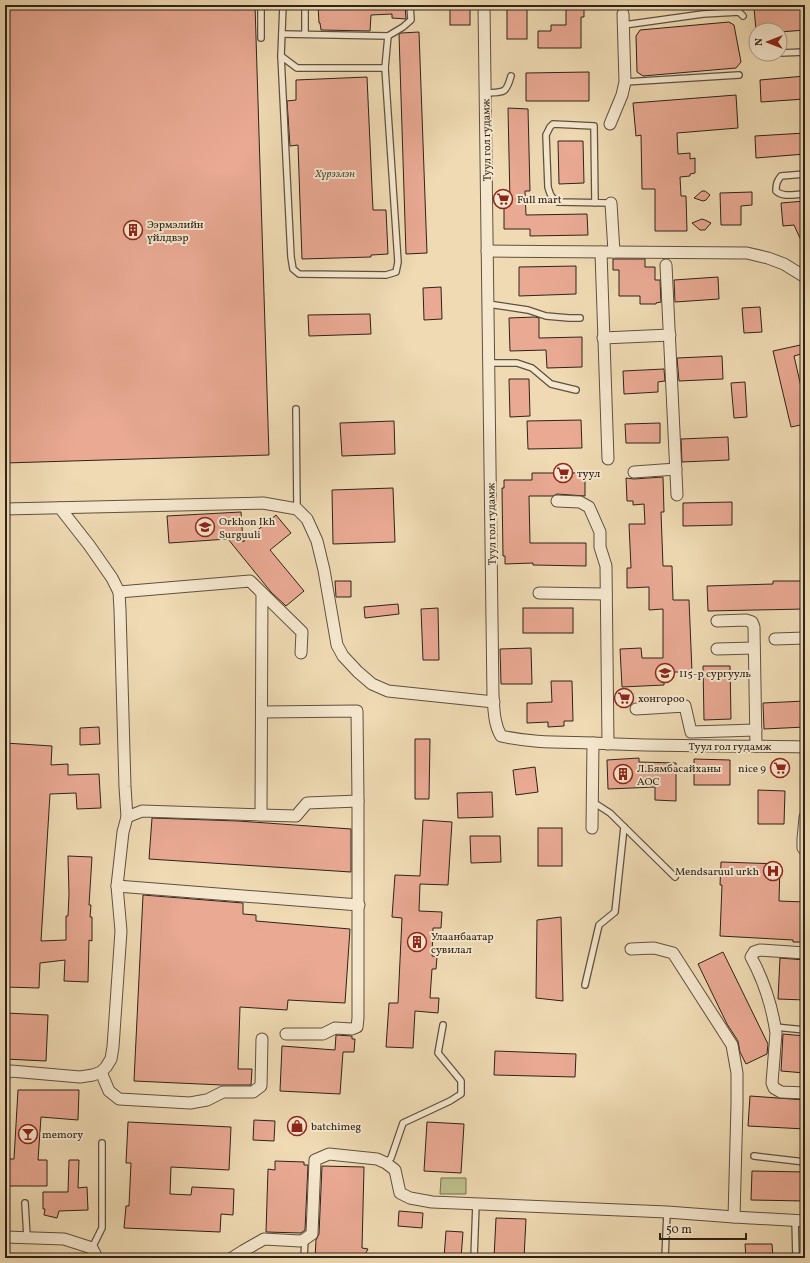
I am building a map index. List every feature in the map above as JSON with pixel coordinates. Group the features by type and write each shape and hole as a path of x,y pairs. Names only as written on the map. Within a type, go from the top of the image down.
{"street":[{"name":"Туул гол гудамж","path":"484,5 494,702 497,729 501,736 515,740 686,746 805,747"},
{"path":"610,124 622,95 625,82 623,19"},
{"path":"611,203 614,252"},
{"path":"487,251 747,253 784,264 805,277"},
{"path":"601,252 608,459"},
{"path":"666,265 677,495"},
{"path":"603,338 670,335"},
{"path":"634,472 676,469"},
{"path":"558,501 580,502 590,507 600,532 600,547 606,566 608,744"},
{"path":"5,509 263,503 296,509 307,519 317,541 324,570 337,644 343,656 358,672 372,684 388,691 494,702"},
{"path":"5,1074 11,1071 80,1077 93,1075 101,1072 106,1067 111,1059 113,1047 121,931 117,886 122,832 127,817 120,610 118,592 112,578 60,508"},
{"path":"118,592 250,581 302,632 301,653"},
{"path":"261,815 262,593"},
{"path":"539,593 606,594"},
{"path":"717,621 746,620 752,622 754,627 756,746"},
{"path":"775,639 805,638"},
{"path":"717,649 754,648"},
{"path":"636,709 685,706 691,732 756,730"},
{"path":"262,712 357,711 359,904 357,1027 352,1029 335,1028 323,1034 286,1034"},
{"path":"592,828 593,743"},
{"path":"127,817 142,811 296,816 307,803 358,801"},
{"path":"805,817 803,848 805,850"},
{"path":"117,886 359,904"},
{"path":"631,949 654,948 673,953 732,1046 737,1079 734,1217"},
{"path":"805,953 760,950 754,952 751,957 761,975 773,1015 776,1033 772,1083 774,1088 781,1092 805,1093"},
{"path":"101,1072 109,1091 118,1099 190,1103 207,1100 223,1092 253,1092 261,1086 262,1039"},
{"path":"232,1258 264,1239 300,1241 306,1239 312,1234 315,1160 329,1154 377,1159 386,1163 394,1170 400,1193 410,1198 432,1202 668,1212 800,1220"},
{"path":"5,1237 64,1239 92,1248 97,1258"}],"lane":[{"path":"261,5 261,38"},
{"path":"283,5 282,56 291,257 293,269 299,274 386,275 396,272 398,262 385,68 388,36"},
{"path":"305,5 305,34"},
{"path":"282,34 388,36 403,27 410,20 410,5"},
{"path":"623,19 739,12 743,16"},
{"path":"788,53 805,52"},
{"path":"282,56 296,68 385,68"},
{"path":"625,82 739,74"},
{"path":"486,93 501,92 507,89 511,76"},
{"path":"595,202 594,126 553,124 546,135 548,187 553,199 558,202 611,203"},
{"path":"805,174 781,176 777,180 776,191 779,194 788,195 805,194"},
{"path":"488,304 528,310 546,316 580,318"},
{"path":"489,363 517,363 532,368 551,384 576,390"},
{"path":"296,409 296,509"},
{"path":"592,802 610,813 675,877"},
{"path":"585,985 599,925 615,912 624,827"},
{"path":"386,1163 390,1158 403,1123 450,1101 461,1094 461,1081 438,1053 443,1025"},
{"path":"775,1027 805,1030"},
{"path":"92,1248 102,1228 102,1143"},
{"path":"754,1156 805,1162"},
{"path":"25,1203 27,1237"},
{"path":"474,1258 476,1204"},
{"path":"665,1258 668,1212"},
{"path":"796,1258 800,1220"},
{"path":"304,1258 306,1239"}],"green space":[{"path":"441,1178 466,1178 466,1194 440,1194"}],"building":[{"name":"Ээрмэлийн үйлдвэр","path":"5,5 255,5 269,455 5,463"},
{"path":"318,5 405,5 406,19 392,18 392,14 371,15 370,31 321,30"},
{"path":"450,5 470,5 470,25 450,25"},
{"path":"507,5 527,5 527,39 507,39"},
{"path":"566,5 584,5 584,17 581,17 581,48 538,48 538,31 551,31 551,25 566,25"},
{"path":"805,5 805,30 788,31 788,22 755,22 754,8"},
{"path":"729,22 734,25 741,62 736,68 643,76 637,72 636,36 640,30"},
{"path":"419,32 427,253 406,254 399,34"},
{"path":"589,72 589,101 526,101 526,73"},
{"path":"805,76 805,99 761,102 760,80"},
{"name":"Хүрээлэн","path":"367,77 373,210 386,210 388,254 371,255 371,257 302,259 298,145 290,146 287,101 296,100 296,80"},
{"path":"736,95 738,128 677,133 678,154 690,153 690,159 695,158 695,173 690,174 690,176 680,177 681,196 686,196 687,231 655,231 655,189 642,189 641,135 636,136 633,103"},
{"path":"508,108 528,109 530,191 525,191 526,215 587,214 588,235 530,236 530,229 504,229 504,201 510,201"},
{"path":"805,133 805,154 756,158 755,136"},
{"path":"558,141 583,141 584,183 559,184"},
{"path":"702,191 705,191 710,195 706,200 703,201 694,198"},
{"path":"752,192 752,205 741,206 741,225 721,225 720,193"},
{"path":"805,201 805,249 794,225 783,226 781,203"},
{"path":"702,219 711,223 705,230 700,230 692,223"},
{"path":"613,259 645,259 645,267 655,267 655,280 660,280 661,302 656,304 640,304 640,296 619,296 619,270 613,270"},
{"path":"576,266 576,294 519,296 519,267"},
{"path":"718,277 719,299 675,302 674,280"},
{"path":"441,287 442,319 424,320 423,288"},
{"path":"760,307 762,332 744,333 742,308"},
{"path":"370,314 371,334 309,336 308,315"},
{"path":"509,318 539,318 539,338 582,337 582,367 547,368 546,350 510,351"},
{"path":"805,344 805,353 794,356 805,404 805,424 791,427 773,351"},
{"path":"722,356 723,379 679,381 677,358"},
{"path":"664,369 665,381 658,382 658,392 624,394 623,371"},
{"path":"509,379 529,379 530,416 510,417"},
{"path":"745,382 747,417 734,418 731,383"},
{"path":"581,420 582,448 528,449 527,421"},
{"path":"394,421 395,454 342,456 340,423"},
{"path":"660,423 660,443 626,443 625,424"},
{"path":"728,437 729,460 682,462 681,439"},
{"path":"532,473 585,473 585,496 557,494 553,496 529,496 530,543 586,543 586,566 533,565 533,563 505,564 505,556 503,556 502,488 504,488 504,480 532,480"},
{"path":"663,477 664,512 661,512 663,566 672,566 673,600 689,600 692,672 664,672 664,685 622,687 620,649 641,648 642,658 663,658 663,609 649,610 649,587 627,588 627,568 631,568 629,524 645,524 644,504 633,505 633,501 627,501 626,478 634,479"},
{"path":"393,488 395,542 333,544 332,490"},
{"path":"732,502 732,525 683,526 683,503"},
{"path":"241,512 243,542 276,515 291,533 270,550 304,591 286,606 271,592 228,539 169,543 167,516"},
{"path":"335,581 351,581 351,597 336,597"},
{"path":"773,581 805,581 805,609 708,611 707,586 773,584"},
{"path":"398,604 399,614 365,618 364,607"},
{"path":"438,608 439,660 423,660 421,609"},
{"path":"523,608 573,608 573,633 523,633"},
{"path":"531,648 532,684 501,684 500,649"},
{"path":"703,666 730,666 731,719 704,720"},
{"path":"551,681 572,681 573,721 564,721 564,726 548,727 548,722 527,723 527,703 552,702"},
{"path":"805,701 805,727 764,729 763,703"},
{"path":"99,727 100,744 80,745 80,728"},
{"path":"415,739 430,739 429,799 415,799"},
{"path":"5,743 52,746 51,765 68,764 68,775 99,774 101,808 77,809 76,793 50,794 41,941 66,940 66,916 68,916 69,894 68,856 92,857 89,905 91,905 90,917 92,917 92,941 89,940 88,982 64,981 65,960 40,963 39,988 5,987"},
{"path":"639,758 639,762 676,763 676,801 655,800 655,787 608,789 607,760"},
{"path":"694,759 730,760 730,785 694,785"},
{"path":"535,767 538,792 516,795 513,770"},
{"path":"758,790 785,791 784,824 758,824"},
{"path":"492,792 493,817 458,818 457,793"},
{"path":"152,818 238,821 351,829 351,872 149,859"},
{"name":"Улаанбаатар сувилал","path":"423,820 452,822 448,885 420,884 419,911 442,912 441,928 433,928 432,956 437,957 436,969 432,969 430,998 439,998 438,1013 415,1011 413,1048 386,1047 389,1003 398,1003 402,918 392,917 395,875 420,876"},
{"path":"538,828 562,828 562,866 538,866"},
{"path":"470,836 500,836 501,862 471,863"},
{"path":"721,862 780,864 779,901 805,902 805,942 720,936 722,885 720,885"},
{"path":"143,895 243,903 243,914 256,915 256,921 350,929 345,1003 288,1000 287,1010 240,1007 238,1069 252,1069 251,1085 134,1081"},
{"path":"561,917 563,1001 536,998 537,920"},
{"path":"723,952 768,1044 767,1054 746,1064 740,1052 738,1041 727,1024 698,964"},
{"path":"780,958 805,960 805,1000 778,999"},
{"path":"5,1013 48,1015 46,1061 5,1059"},
{"path":"783,1034 805,1036 805,1073 781,1071"},
{"path":"336,1035 352,1036 352,1039 355,1039 354,1052 343,1052 340,1094 280,1091 282,1046 335,1050"},
{"path":"495,1051 576,1054 575,1077 494,1075"},
{"name":"memory","path":"18,1090 79,1090 78,1120 41,1117 38,1160 47,1160 47,1186 5,1186 5,1159 14,1159"},
{"path":"750,1096 805,1100 805,1129 748,1126"},
{"path":"254,1120 275,1121 274,1141 253,1140"},
{"path":"128,1122 231,1127 229,1170 171,1167 170,1194 191,1195 192,1187 234,1189 233,1215 221,1214 220,1232 124,1228 126,1206 129,1206 131,1163 126,1163"},
{"path":"427,1122 464,1124 461,1173 424,1171"},
{"path":"69,1160 79,1160 78,1188 87,1187 88,1210 59,1211 57,1218 44,1215 45,1209 43,1209 43,1192 68,1192"},
{"path":"275,1161 304,1162 304,1165 308,1165 305,1230 301,1233 266,1232 268,1169 275,1170"},
{"path":"322,1166 364,1167 362,1248 368,1249 363,1258 315,1258 316,1240 319,1234"},
{"path":"752,1171 805,1172 805,1201 751,1200"},
{"path":"399,1211 423,1213 422,1228 398,1226"},
{"path":"496,1218 526,1219 524,1258 494,1258"},
{"path":"446,1231 463,1232 461,1258 444,1258"},
{"path":"745,1244 772,1244 773,1258 746,1258"}],"place":[{"name":"Full mart","path":"503,199"},
{"name":"Ээрмэлийн үйлдвэр","path":"133,230"},
{"name":"туул","path":"563,473"},
{"name":"Orkhon Ikh Surguuli","path":"205,527"},
{"name":"115-р сургууль","path":"665,673"},
{"name":"хонгороо","path":"624,698"},
{"name":"nice 9","path":"780,768"},
{"name":"Л.Бямбасайханы АОС","path":"623,774"},
{"name":"Mendsaruul urkh","path":"773,871"},
{"name":"Улаанбаатар сувилал","path":"417,942"},
{"name":"batchimeg","path":"297,1126"},
{"name":"memory","path":"28,1134"}]}
